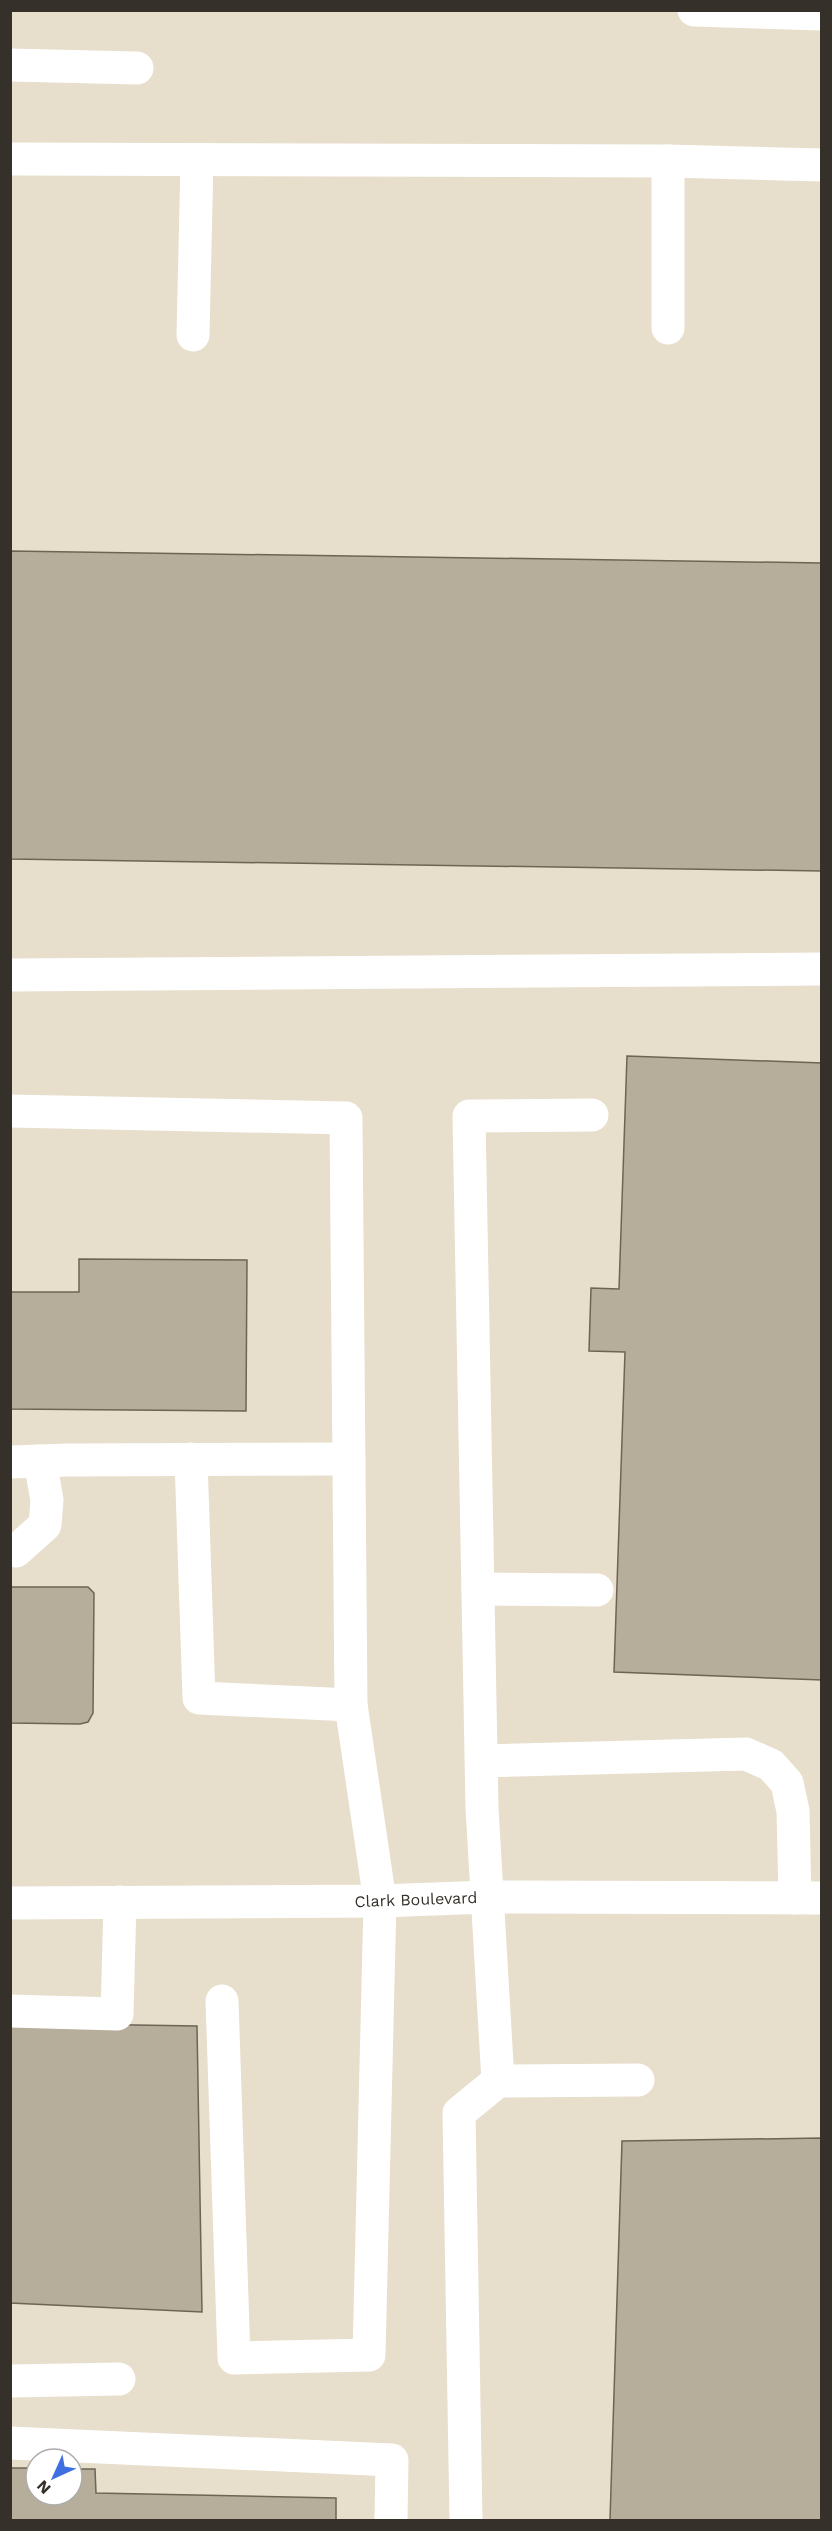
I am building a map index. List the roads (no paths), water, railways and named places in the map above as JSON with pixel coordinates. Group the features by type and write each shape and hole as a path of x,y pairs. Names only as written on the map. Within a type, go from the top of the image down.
{"street":[{"path":"694,10 822,14"},
{"path":"10,65 137,68"},
{"path":"10,159 668,161 822,165"},
{"path":"193,335 197,160"},
{"path":"668,161 668,327"},
{"path":"10,975 822,969"},
{"path":"10,1111 346,1118 351,1705 380,1901 369,2355 234,2358 222,2001"},
{"path":"498,2081 482,1761 469,1116 592,1115"},
{"path":"191,1459 199,1698 351,1705"},
{"path":"10,1550 15,1551 45,1525 47,1500 25,1462 349,1459"},
{"path":"478,1588 597,1590"},
{"path":"482,1761 746,1754 755,1757 771,1765 787,1783 808,1898"},
{"name":"Clark Boulevard","path":"10,1903 380,1901 488,1897 808,1898"},
{"path":"10,2011 117,2014 120,1902"},
{"path":"466,2520 459,2113 498,2081 638,2080"},
{"path":"10,2381 119,2379"},
{"path":"10,2443 392,2460 391,2520"}]}
